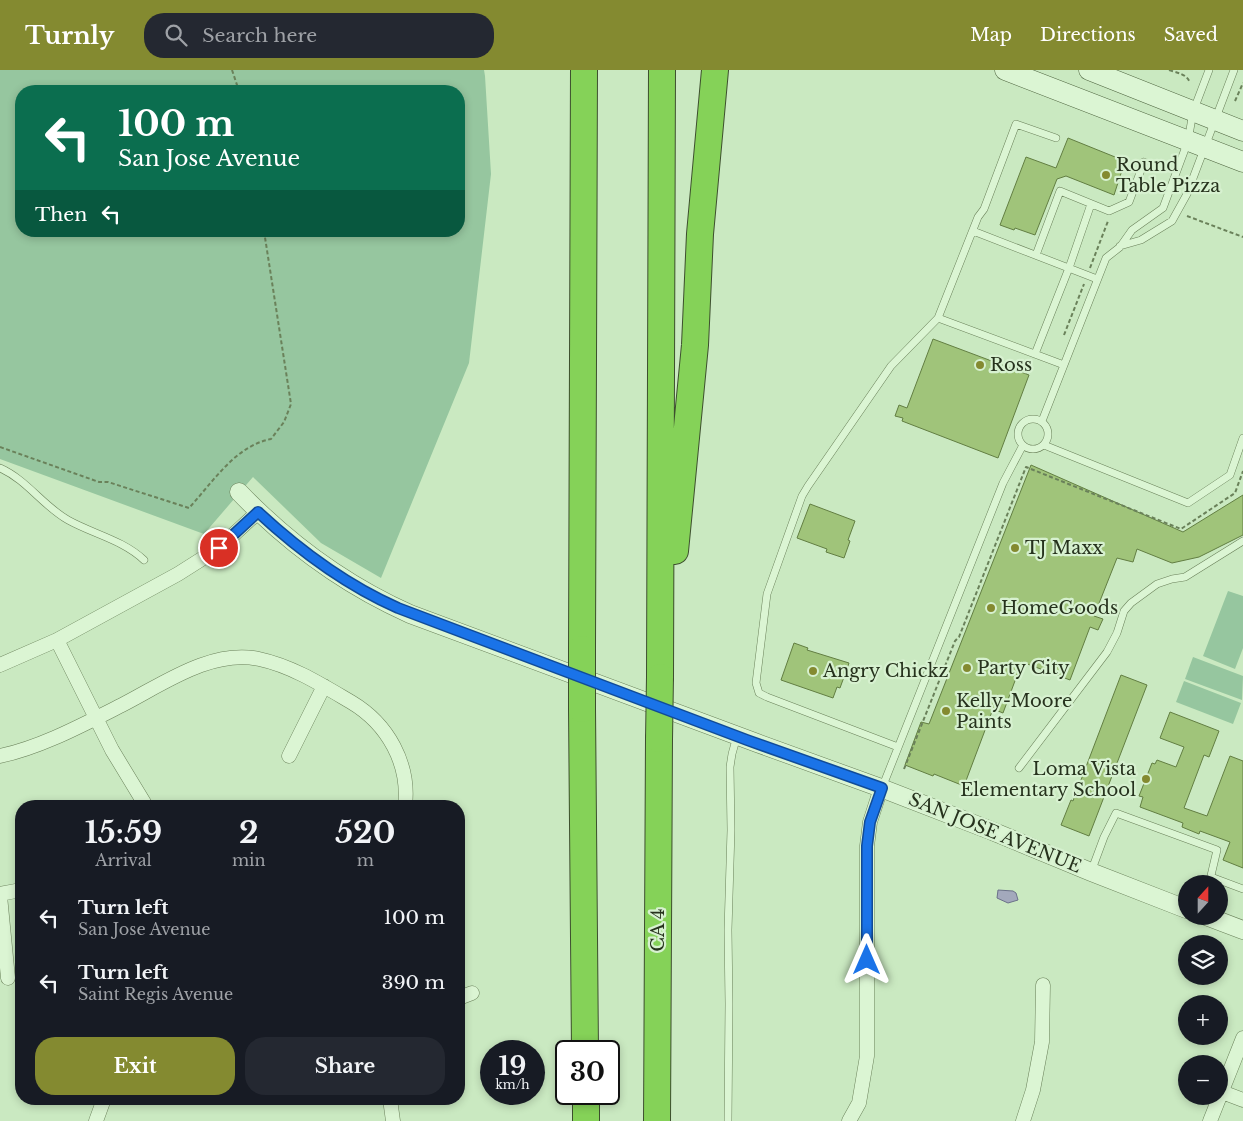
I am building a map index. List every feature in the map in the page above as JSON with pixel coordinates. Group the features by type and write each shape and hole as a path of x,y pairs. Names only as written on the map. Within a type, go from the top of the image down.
{"highway":[{"path":"584,70 582,709 586,1040"},
{"name":"CA 4","path":"657,1121 661,633 662,70"},
{"path":"661,633 669,605 681,500 695,345 700,234 715,70"},
{"path":"586,1105 586,1121"}],"main road":[{"path":"1006,70 1243,162"},
{"path":"1089,70 1243,131"}],"street":[{"name":"SAN JOSE AVENUE","path":"239,492 258,512 310,556 386,603 737,736 882,788 1178,906"},
{"path":"0,666 57,640 178,574 219,548 258,512"},
{"path":"57,640 112,750 142,800"},
{"path":"0,756 46,740 212,661 234,657 258,658 285,666 324,686 356,705 374,720 397,752 404,771 407,790 406,800"},
{"path":"289,756 324,686"},
{"path":"849,1121 859,1103 867,1056 867,846 870,822 882,788"},
{"path":"8,978 0,895 15,891"},
{"path":"1228,924 1243,930"},
{"path":"1022,1121 1033,1090 1042,1042 1043,985"},
{"path":"465,996 472,993"},
{"path":"1228,1077 1243,1038"},
{"path":"1228,1094 1243,1100"},
{"path":"96,1121 102,1105"},
{"path":"391,1105 393,1121"},
{"path":"1210,1121 1217,1105"}],"lane":[{"path":"1120,246 1141,240 1172,221 1187,194 1196,144 1193,112 1209,70"},
{"path":"1042,421 1106,258 1120,246 1132,230 1163,208 1196,144 1215,120 1234,70"},
{"path":"898,747 759,693 756,683 767,594 802,496 808,486 891,366 938,318 978,217 984,209 1016,124 1056,138"},
{"path":"1036,256 1060,191 1109,211 1129,202 1144,162"},
{"path":"1036,354 1091,204"},
{"path":"973,230 1098,280"},
{"path":"938,318 1064,365"},
{"path":"1032,419 1042,421 1048,432 1047,441 1044,445 1036,449 1023,446 1018,437 1018,432 1023,423 1032,419"},
{"path":"1044,445 1188,503 1230,475 1243,438"},
{"path":"882,788 1003,483 1023,446"},
{"path":"0,468 12,473 67,520 135,551 144,560"},
{"path":"1019,768 1106,652 1117,633 1124,612 1131,603 1156,584 1185,577 1243,541"},
{"path":"728,1121 730,767 737,736"},
{"path":"1090,872 1116,813 1217,850 1211,875"},
{"path":"1228,885 1243,889"}],"path":[{"path":"232,70 236,85"},
{"path":"1169,70 1184,75 1190,83"},
{"path":"1235,101 1243,83"},
{"path":"1183,214 1243,237"},
{"path":"0,447 99,482 108,482 189,508 226,465 238,455 262,441 271,439 284,422 291,404 265,237"},
{"path":"904,769 954,641 959,636 1026,467 1182,528 1235,493 1243,471"}],"green space":[{"path":"0,70 484,70 491,174 469,363 381,578 321,543 253,477 204,534 0,459"},
{"path":"1228,591 1243,596 1243,648 1235,669 1203,656"},
{"path":"1193,657 1243,676 1242,700 1185,679"},
{"path":"1184,681 1241,703 1233,724 1176,702"}],"water":[{"path":"998,890 1013,891 1016,893 1018,900 1008,903 997,898"}],"building":[{"path":"1068,138 1125,161 1114,195 1066,176 1057,179 1035,235 1000,225 1026,157 1056,168"},
{"path":"933,339 1029,375 998,458 902,421 903,418 895,416 899,405 907,408"},
{"path":"1031,465 1183,532 1243,495 1243,535 1199,557 1172,563 1137,549 1133,562 1117,558 1094,616 1103,619 1098,630 1090,627 1070,680 1022,662 1003,713 993,709 964,786 905,765 921,722 929,724"},
{"path":"810,504 855,521 844,558 826,552 827,549 797,538"},
{"path":"794,643 808,648 807,650 849,663 840,688 837,687 833,698 781,680"},
{"path":"1121,675 1147,685 1089,836 1061,825 1071,800 1073,801"},
{"path":"1170,712 1219,731 1209,757 1204,755 1184,808 1207,816 1230,756 1243,761 1243,868 1223,860 1230,842 1200,831 1199,834 1182,827 1183,823 1140,807 1143,797 1139,796 1152,763 1155,764 1157,760 1176,767 1184,747 1160,738"}],"place":[{"name":"Round Table Pizza","path":"1106,175"},
{"name":"Ross","path":"980,365"},
{"name":"TJ Maxx","path":"1015,548"},
{"name":"HomeGoods","path":"991,608"},
{"name":"Party City","path":"967,668"},
{"name":"Angry Chickz","path":"813,671"},
{"name":"Kelly-Moore Paints","path":"946,711"},
{"name":"Loma Vista Elementary School","path":"1146,779"}],"route":[{"path":"219,548 258,512 310,556 344,579 367,593 410,614 747,740 882,788 870,822 867,846 867,960"}]}
